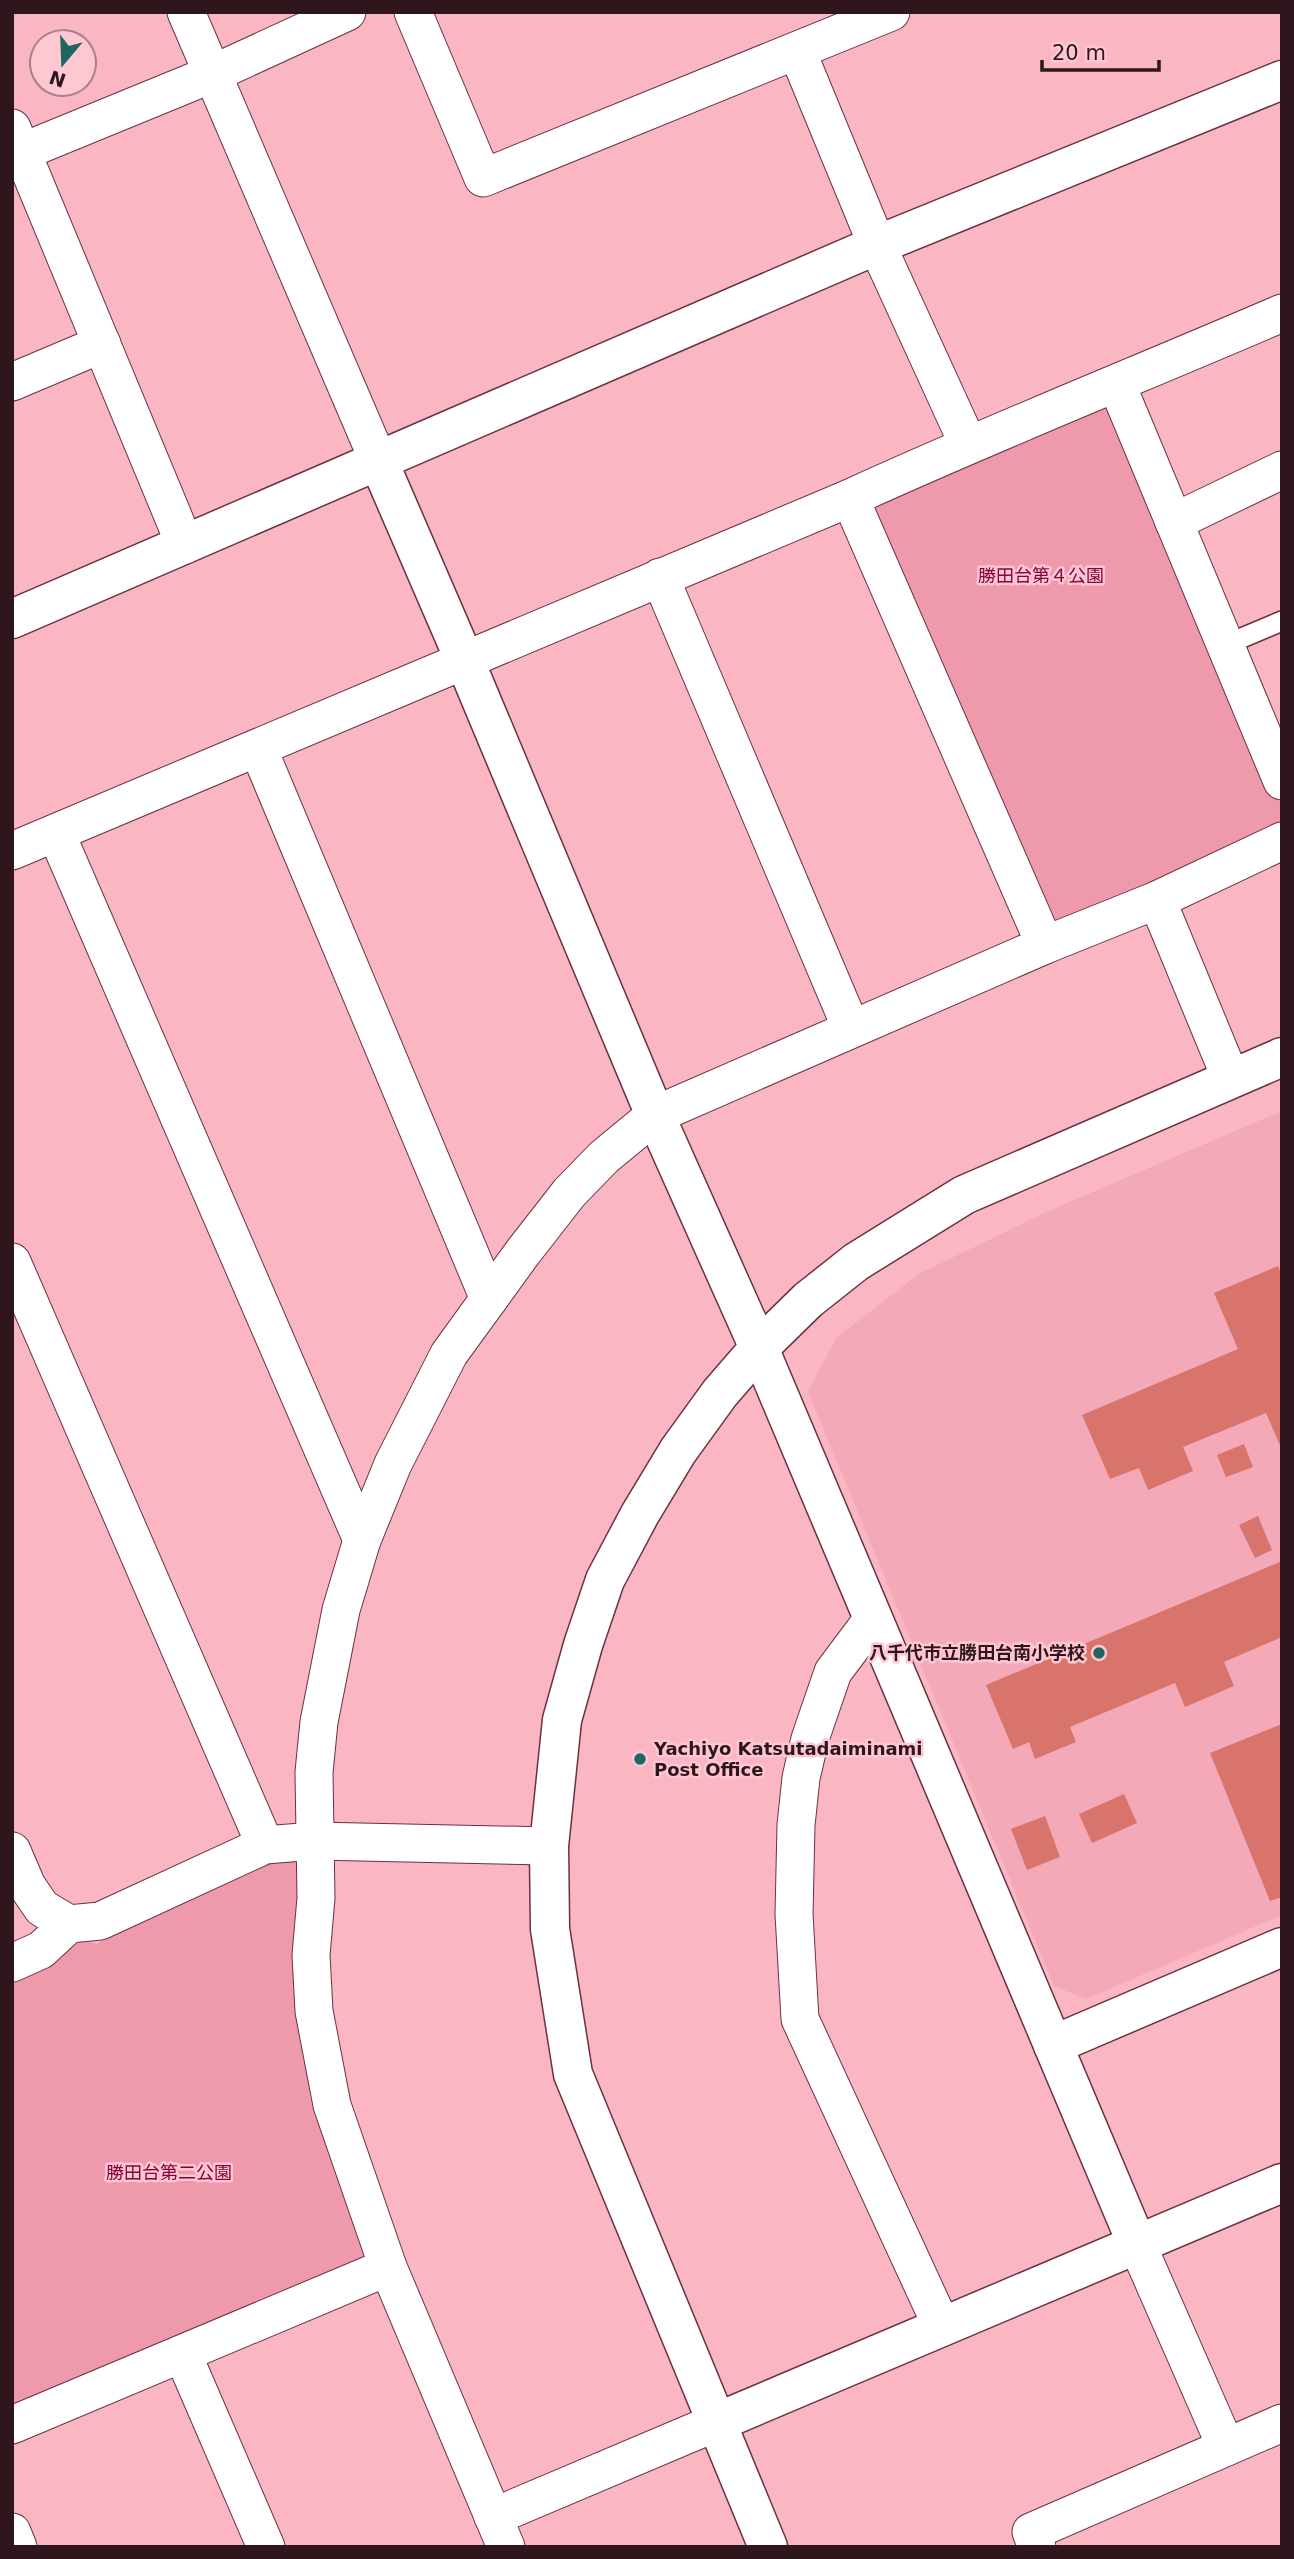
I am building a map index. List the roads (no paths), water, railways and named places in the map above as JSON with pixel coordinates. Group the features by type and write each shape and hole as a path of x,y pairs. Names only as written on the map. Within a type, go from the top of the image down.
{"street":[{"path":"186,12 464,659 655,1115 759,1348 1137,2244 1226,2447"},
{"path":"185,545 16,145 212,74 347,12"},
{"path":"413,12 483,178 891,12"},
{"path":"797,51 877,245 968,444"},
{"path":"12,619 877,245 1282,80"},
{"path":"12,851 1282,313"},
{"path":"12,382 102,344"},
{"path":"1117,385 1282,781"},
{"path":"1174,522 1282,470"},
{"path":"850,498 1045,945"},
{"path":"660,577 851,1028"},
{"path":"258,748 489,1298"},
{"path":"56,833 362,1540"},
{"path":"1282,841 1157,900 851,1028 655,1115 604,1157 569,1193 449,1354 393,1464 362,1540 341,1610 319,1722 314,1772 316,1898 311,1955 314,2011 331,2105 388,2267 499,2532 715,2423 1282,2183"},
{"path":"1157,900 1231,1079"},
{"path":"768,2547 573,2074 550,1929 549,1846 562,1720 605,1580 678,1451 720,1394 759,1348 807,1300 856,1262 964,1195 1282,1057"},
{"path":"12,1262 265,1845"},
{"path":"872,1620 833,1672 810,1739 801,1779 796,1825 794,1914 800,2020 942,2327"},
{"path":"12,1852 27,1886 42,1908 69,1924 100,1921 265,1845 314,1841 549,1846"},
{"path":"12,1963 41,1950 69,1924"},
{"path":"1054,2045 1282,1947"},
{"path":"12,2425 388,2267"},
{"path":"183,2354 266,2547"},
{"path":"1037,2547 1031,2532 1282,2423"},
{"path":"12,2532 19,2547"}],"lane":[{"path":"1225,645 1282,621"}],"place":[{"name":"八千代市立勝田台南小学校","path":"1099,1653"},
{"name":"Yachiyo Katsutadaiminami Post Office","path":"640,1759"}],"park label":[{"name":"勝田台第４公園","path":"1041,576"},
{"name":"勝田台第二公園","path":"169,2173"}]}
